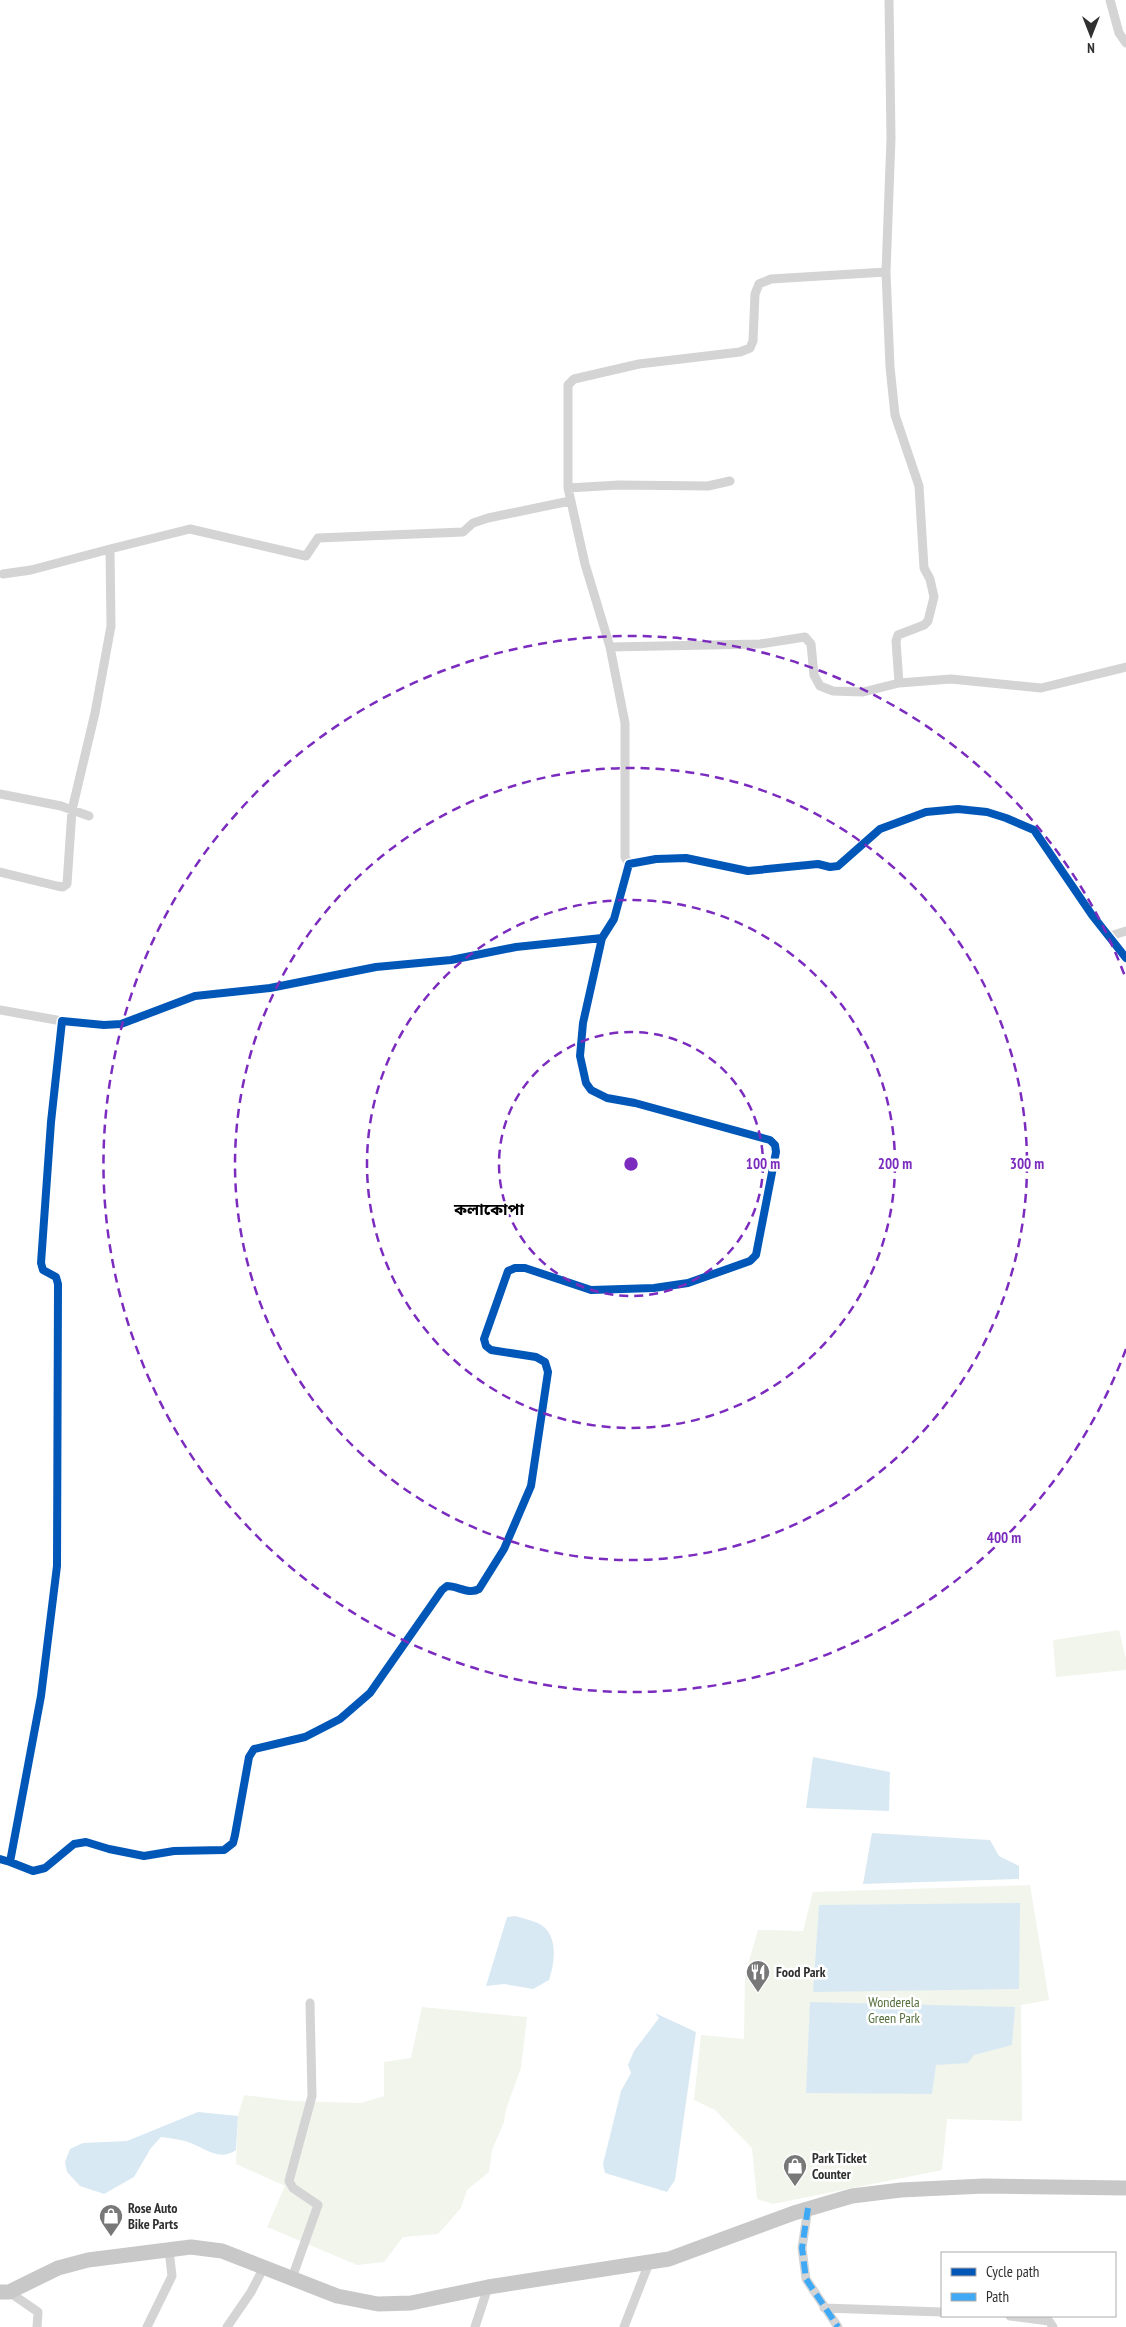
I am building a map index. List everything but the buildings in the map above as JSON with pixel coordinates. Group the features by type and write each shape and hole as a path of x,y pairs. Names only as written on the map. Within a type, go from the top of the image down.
{"main road":[{"path":"5,2292 58,2268 80,2262 191,2247 222,2252 337,2296 378,2304 411,2303 488,2287 669,2259 808,2208 852,2196 901,2190 984,2186 1126,2188"}],"street":[{"path":"889,0 891,138 886,272 895,415 919,486 924,568 930,579 934,597 928,621 924,625 898,634 896,640 899,683"},
{"path":"1110,0 1119,33 1126,43"},
{"path":"0,1859 33,1871 45,1868 74,1844 86,1842 144,1856 174,1851 224,1850 229,1847 235,1835 249,1757 254,1749 305,1737 340,1719 370,1693 442,1590 447,1586 454,1586 470,1592 479,1589 504,1549 531,1486 548,1372 544,1362 536,1358 491,1350 486,1346 484,1340 508,1271 515,1268 525,1268 591,1290 654,1288 688,1283 750,1261 756,1255 776,1152 775,1145 770,1140 636,1103 607,1098 591,1090 586,1083 580,1056 583,1023 602,938 614,919 629,864 625,857 625,723 610,647 585,564 570,502 568,488 568,385 574,379 639,364 740,352 750,348 753,342 755,294 759,284 771,279 886,272"},
{"path":"568,488 619,485 708,486 730,480"},
{"path":"3,574 31,570 190,529 306,556 318,538 463,532 473,523 488,518 570,502"},
{"path":"0,872 57,886 66,886 72,810 111,626 110,549"},
{"path":"610,647 736,645 805,638 811,644 814,675 820,686 833,691 863,692 899,683 951,679 1041,688 1126,667"},
{"path":"0,794 72,810 89,816"},
{"path":"629,864 656,859 686,858 748,871 818,864 830,867 838,866 880,829 926,812 958,809 986,812 1034,830 1092,914 1126,958"},
{"path":"1110,936 1126,931"},
{"path":"0,1010 62,1021 104,1025 121,1024 194,996 270,988 376,967 451,960 516,947 602,938"},
{"path":"10,1862 41,1696 57,1566 58,1284 56,1277 43,1270 41,1262 51,1122 62,1021"},
{"path":"292,2278 318,2205 293,2188 289,2181 312,2096 310,2003"},
{"path":"808,2208 802,2248 806,2280 838,2327"},
{"path":"147,2327 172,2276 169,2250"},
{"path":"624,2327 649,2263"},
{"path":"227,2327 251,2292 264,2267"},
{"path":"476,2327 488,2287"},
{"path":"5,2292 38,2312 37,2327"},
{"path":"824,2308 941,2312"},
{"path":"1018,2317 1049,2321 1053,2327"}],"green space":[{"path":"1119,1630 1126,1659 1126,1670 1056,1677 1053,1640"},
{"name":"Wonderela Green Park","path":"1030,1885 1049,2000 1021,2005 1022,2121 947,2119 942,2170 773,2204 757,2199 752,2148 715,2110 694,2100 701,2035 744,2039 745,1975 758,1930 803,1931 813,1892"},
{"path":"422,2007 527,2017 521,2068 506,2109 504,2122 492,2150 489,2172 467,2190 461,2208 438,2234 403,2237 384,2262 357,2265 267,2227 285,2186 236,2164 238,2116 244,2095 293,2101 361,2103 384,2096 384,2062 411,2058"}],"shaded area":[{"path":"813,1757 890,1772 889,1811 806,1808"},
{"path":"872,1833 990,1840 999,1856 1019,1866 1019,1879 863,1884"},
{"path":"1020,1903 1019,1989 813,1992 819,1905"},
{"path":"515,1916 538,1923 549,1934 554,1948 554,1957 549,1980 533,1989 504,1984 486,1986 507,1917"},
{"path":"810,2002 1015,2007 1012,2045 974,2055 968,2063 936,2065 932,2094 806,2093"},
{"path":"655,2013 696,2032 675,2180 667,2192 605,2173 603,2164 621,2091 631,2073 628,2065 634,2051 659,2018"},
{"path":"198,2112 238,2116 236,2150 229,2154 216,2154 185,2141 161,2137 151,2148 134,2177 104,2194 80,2186 67,2172 65,2162 70,2149 83,2143 127,2141"}],"marked path":[{"path":"808,2208 802,2248 806,2279 838,2327"}],"cycle path":[{"path":"0,1859 10,1862 41,1696 57,1566 58,1284 56,1277 43,1270 41,1263 51,1122 62,1021 104,1025 121,1024 195,996 270,988 376,967 451,960 516,947 602,938 614,919 629,864 656,859 686,858 748,871 818,864 830,867 838,866 880,829 926,812 958,809 987,812 1034,830 1092,915 1126,958"},
{"path":"10,1862 33,1871 45,1868 74,1844 86,1842 144,1856 174,1851 224,1850 233,1843 249,1757 254,1749 305,1737 340,1719 370,1693 442,1590 447,1586 467,1591 479,1589 504,1549 531,1486 548,1372 545,1362 536,1357 491,1350 486,1346 484,1339 508,1271 515,1268 525,1268 591,1290 654,1288 688,1283 750,1261 756,1255 776,1152 775,1145 770,1140 635,1103 607,1098 591,1090 586,1083 580,1056 583,1023 602,938"}],"place":[{"name":"Food Park","path":"758,1993"},
{"name":"Park Ticket Counter","path":"795,2187"},
{"name":"Rose Auto Bike Parts","path":"111,2237"}],"district":[{"name":"কলাকোপা","path":"489,1209"}]}
